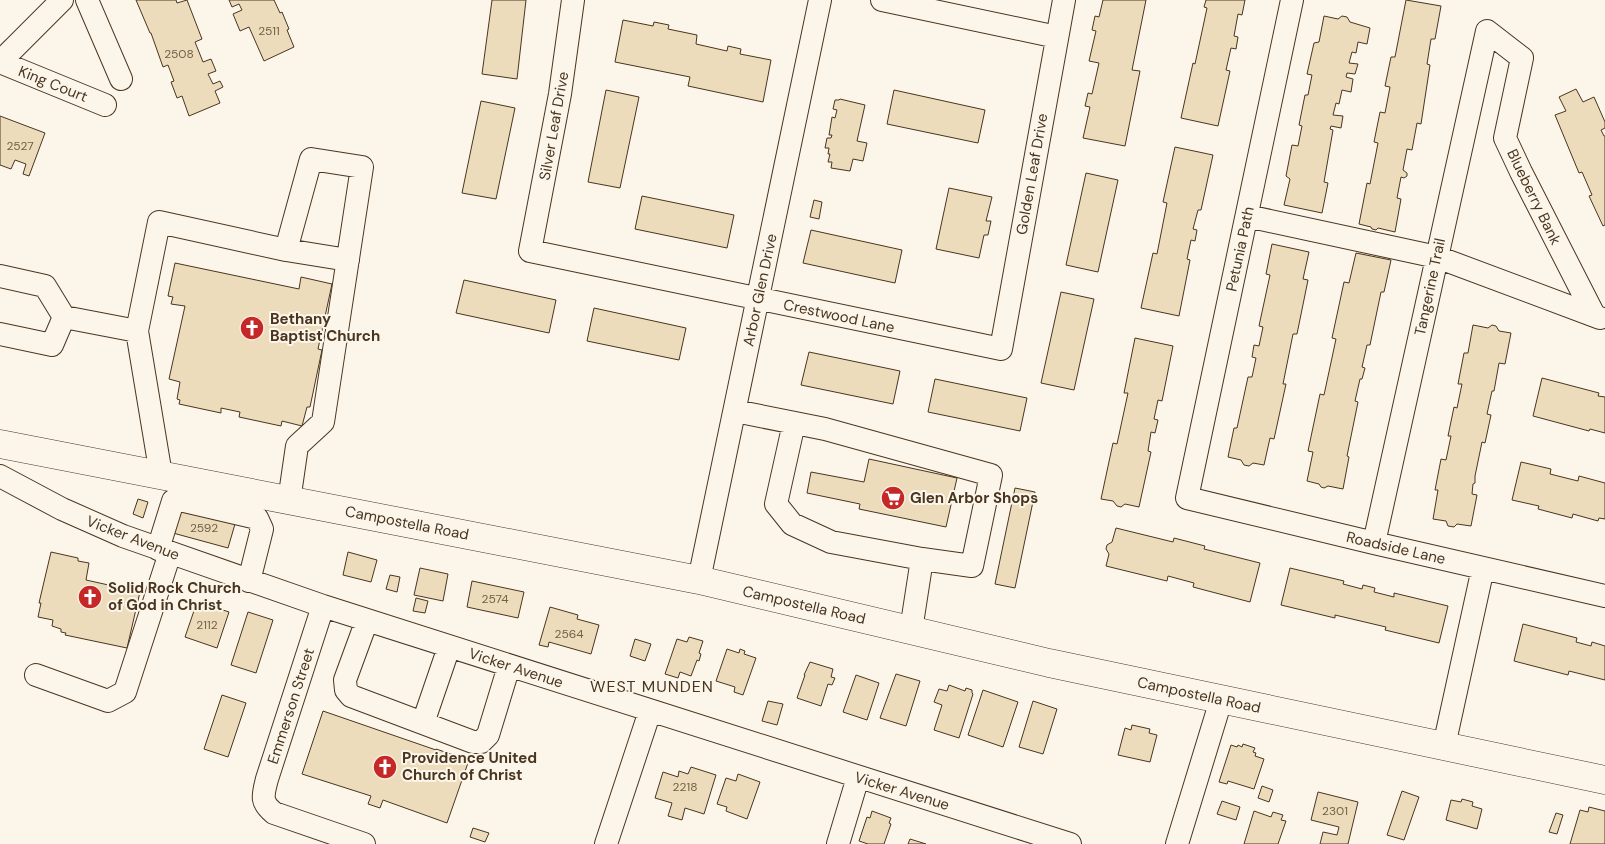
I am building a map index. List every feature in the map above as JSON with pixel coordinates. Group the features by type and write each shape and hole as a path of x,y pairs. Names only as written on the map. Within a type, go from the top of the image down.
{"main road":[{"name":"Campostella Road","path":"0,444 699,580 1049,663 1605,780"}],"street":[{"path":"0,62 62,0"},
{"path":"87,0 121,79"},
{"name":"Silver Leaf Drive","path":"530,251 560,94 573,0"},
{"name":"Arbor Glen Drive","path":"699,580 820,0"},
{"path":"882,0 1057,37"},
{"name":"Golden Leaf Drive","path":"1001,349 1064,0"},
{"name":"Petunia Path","path":"1187,498 1292,0"},
{"name":"Blueberry Bank","path":"1488,31 1522,58 1505,138 1521,172 1599,318"},
{"name":"Tangerine Trail","path":"1374,543 1488,31"},
{"name":"King Court","path":"0,62 105,105"},
{"path":"286,250 311,159 362,166 323,422 297,446 289,500"},
{"name":"Blueberry Bank","path":"1247,216 1437,257 1599,318"},
{"path":"162,475 137,331 159,222 286,250 348,260"},
{"name":"Crestwood Lane","path":"530,251 1001,349"},
{"path":"0,276 45,286 64,317 137,331"},
{"path":"0,334 52,345 64,317"},
{"path":"735,412 794,423 835,432 991,475 972,566 830,542 792,524 776,504 794,423"},
{"name":"Vicker Avenue","path":"0,476 123,536 323,606 1065,843"},
{"name":"Roadside Lane","path":"1187,498 1605,596"},
{"path":"36,675 108,701 124,692 164,551 173,501 180,500 257,518 262,529 249,580"},
{"path":"911,630 922,559"},
{"path":"1444,746 1483,568"},
{"name":"Emmerson Street","path":"323,606 267,779 264,792 266,806 274,813 286,818 364,844"},
{"path":"367,620 345,680 346,690 351,696 473,742 481,742 488,735 509,666"},
{"path":"423,723 449,647"},
{"path":"1177,844 1221,700"},
{"path":"606,844 650,711"},
{"path":"838,844 858,778"}],"building":[{"path":"136,0 176,0 177,3 187,0 202,39 195,42 203,62 211,59 216,71 208,74 213,84 220,81 223,87 215,91 220,103 189,116 182,96 177,98 171,82 174,81 168,65 163,67 151,33"},
{"path":"229,0 274,0 280,13 282,12 294,47 264,61 249,27 240,31 233,14 242,10 239,4 232,7"},
{"path":"492,0 526,0 517,79 482,74"},
{"path":"1103,0 1146,0 1132,70 1140,71 1125,146 1083,138 1090,107 1085,106 1088,93 1092,94 1099,63 1089,61 1096,31 1092,30 1095,16 1099,17"},
{"path":"1206,0 1245,0 1242,15 1238,14 1234,36 1238,37 1236,49 1231,48 1226,70 1230,71 1218,126 1181,118 1207,8 1204,7"},
{"path":"1406,0 1441,6 1435,39 1431,39 1427,64 1430,65 1421,124 1417,123 1412,150 1407,149 1403,170 1407,173 1407,176 1401,177 1397,198 1401,199 1395,232 1378,228 1376,230 1359,224 1367,183 1370,184 1378,143 1374,142 1380,112 1385,113 1390,87 1385,86 1391,57 1395,57"},
{"path":"1324,16 1338,19 1342,16 1347,17 1350,22 1370,28 1367,44 1358,42 1356,53 1352,52 1349,63 1358,64 1355,74 1347,73 1346,77 1353,79 1351,92 1342,90 1339,104 1336,103 1333,115 1343,116 1341,128 1331,126 1330,129 1333,130 1324,182 1328,183 1322,213 1284,205 1290,179 1286,176 1292,145 1298,146 1302,126 1299,125 1305,95 1308,95 1312,75 1307,74 1314,43 1319,42"},
{"path":"623,20 653,26 654,22 669,25 668,29 697,35 696,44 727,51 728,46 741,49 740,54 771,60 763,102 688,86 690,77 615,62"},
{"path":"1576,89 1583,102 1594,97 1605,122 1605,128 1601,130 1605,136 1605,225 1603,226 1589,196 1592,195 1582,172 1579,173 1555,115 1566,111 1559,97"},
{"path":"606,90 639,97 620,188 588,182"},
{"path":"894,90 985,110 978,143 887,124"},
{"path":"840,99 865,105 857,141 867,143 863,161 853,159 850,171 831,168 832,162 828,162 829,148 825,148 827,138 831,138 832,135 829,135 832,117 835,118 837,110 833,109 835,100"},
{"path":"481,101 515,108 496,199 462,193"},
{"path":"0,116 45,133 29,176 23,174 26,164 15,160 11,169 0,165"},
{"path":"1175,147 1213,155 1201,210 1198,210 1193,229 1197,230 1195,241 1191,240 1187,259 1190,260 1179,316 1141,308 1153,253 1157,254 1167,203 1163,202"},
{"path":"1086,173 1118,180 1098,272 1066,265"},
{"path":"949,188 992,197 986,221 991,221 988,235 984,235 979,258 936,249"},
{"path":"642,196 734,215 727,248 635,229"},
{"path":"814,200 822,202 819,219 810,217"},
{"path":"811,230 902,250 895,283 803,263"},
{"path":"1272,244 1309,252 1303,279 1308,280 1297,334 1293,334 1283,384 1286,384 1274,439 1270,438 1264,465 1253,463 1249,466 1244,465 1241,460 1228,457 1234,428 1237,428 1248,377 1252,377 1256,358 1252,357 1254,345 1259,346 1263,327 1259,326 1270,275 1266,274"},
{"path":"1356,253 1391,260 1384,292 1381,292 1370,345 1367,345 1362,367 1365,368 1362,379 1360,379 1355,401 1358,402 1347,456 1349,457 1343,489 1328,486 1324,488 1319,484 1307,481 1313,452 1308,451 1320,394 1324,395 1336,339 1332,338 1344,282 1349,283"},
{"name":"Bethany Baptist Church","path":"175,263 299,289 301,277 332,284 318,349 322,350 310,407 307,407 302,426 282,421 281,426 239,417 240,412 221,408 221,413 179,404 180,400 177,399 180,382 169,379 185,306 171,304 173,297 168,296"},
{"path":"464,280 556,300 549,333 456,313"},
{"path":"1061,292 1094,299 1074,390 1041,383"},
{"path":"594,308 686,328 679,360 587,341"},
{"path":"1473,325 1488,328 1492,325 1496,326 1499,331 1511,333 1505,364 1499,363 1494,391 1492,391 1487,414 1491,415 1485,443 1482,442 1475,483 1473,484 1472,494 1477,495 1471,526 1457,524 1454,527 1448,526 1446,521 1433,519 1438,490 1435,490 1441,459 1446,460 1451,436 1448,436 1454,407 1457,408 1462,384 1458,384 1464,353 1468,353"},
{"path":"1135,338 1173,346 1162,401 1158,400 1154,419 1158,420 1155,433 1151,432 1148,451 1151,452 1139,507 1125,504 1121,507 1117,506 1113,501 1101,499 1113,443 1117,444 1128,393 1124,393"},
{"path":"809,352 900,371 893,404 801,385"},
{"path":"1542,378 1599,393 1598,396 1605,397 1605,433 1590,429 1589,431 1533,416"},
{"path":"935,379 1027,398 1020,431 928,412"},
{"name":"Glen Arbor Shops","path":"869,459 957,478 946,527 859,509 860,504 807,493 811,472 864,482"},
{"path":"1521,462 1551,469 1550,474 1578,481 1579,476 1605,483 1605,519 1599,518 1598,521 1573,514 1572,518 1538,509 1539,506 1512,500"},
{"path":"1015,488 1035,492 1015,588 995,584"},
{"path":"138,499 148,502 143,518 133,514"},
{"path":"179,509 235,524 228,548 173,533"},
{"path":"1116,528 1173,542 1174,538 1205,546 1204,549 1260,563 1250,602 1193,587 1194,583 1168,576 1167,581 1106,566 1109,554 1106,549 1107,545 1112,542"},
{"name":"Solid Rock Church of God in Christ","path":"51,552 78,558 78,561 89,563 86,580 140,592 127,648 65,635 66,633 61,632 61,629 52,626 53,620 38,617 41,603 39,603"},
{"path":"348,552 377,560 371,582 343,575"},
{"path":"420,568 448,574 443,601 414,595"},
{"path":"1290,568 1344,581 1343,584 1362,589 1363,585 1375,588 1374,592 1394,597 1394,593 1448,606 1439,643 1385,630 1386,627 1335,615 1335,618 1281,605"},
{"path":"390,575 400,577 397,592 386,589"},
{"path":"472,581 524,592 518,618 467,607"},
{"path":"416,598 428,601 425,613 413,611"},
{"path":"205,601 213,604 211,606 229,612 217,648 185,637 197,602 204,604"},
{"path":"550,607 578,615 577,619 599,625 591,654 549,642 548,647 539,645"},
{"path":"248,612 273,620 256,673 231,665"},
{"path":"1523,624 1577,638 1576,642 1591,646 1592,642 1605,646 1605,680 1569,671 1568,675 1514,661"},
{"path":"689,637 703,641 699,653 701,654 699,661 697,660 691,676 680,672 678,678 665,674 677,639 687,642"},
{"path":"635,639 651,644 645,661 630,656"},
{"path":"727,649 739,653 740,649 745,651 744,654 756,658 743,695 734,692 735,687 716,681"},
{"path":"810,662 833,669 831,677 835,678 832,685 828,684 821,706 797,698"},
{"path":"896,674 920,681 906,726 880,718"},
{"path":"856,675 879,683 867,720 843,712"},
{"path":"949,685 965,691 966,688 972,690 973,694 959,738 934,730 942,705 934,702 939,689 947,691"},
{"path":"983,690 1018,702 1003,747 968,735"},
{"path":"222,695 246,703 228,757 204,749"},
{"path":"768,701 783,704 777,725 762,721"},
{"path":"1033,701 1057,709 1043,754 1019,747"},
{"name":"Providence United Church of Christ","path":"323,711 469,760 447,823 383,800 380,808 368,804 371,796 302,774"},
{"path":"1132,725 1150,729 1149,733 1157,735 1150,762 1118,755 1125,728 1131,730"},
{"path":"1243,744 1255,748 1253,752 1256,753 1255,756 1264,759 1254,789 1228,781 1227,784 1219,782 1231,745 1242,747"},
{"path":"691,767 716,775 704,814 685,808 682,820 668,816 672,803 655,798 663,772 678,777 679,771 688,774"},
{"path":"738,774 760,782 747,819 726,811 727,807 717,804 726,778 736,781"},
{"path":"1262,786 1273,790 1269,802 1258,798"},
{"path":"1402,791 1419,797 1404,840 1387,835"},
{"path":"1318,792 1358,802 1348,844 1320,844 1323,832 1337,835 1339,827 1311,820"},
{"path":"1462,799 1473,802 1472,806 1482,809 1477,829 1446,820 1451,800 1461,802"},
{"path":"1222,801 1240,807 1236,820 1217,814"},
{"path":"1589,807 1605,811 1605,844 1570,844 1580,810 1588,812"},
{"path":"872,811 891,818 889,823 891,824 884,844 868,844 859,841 867,817 870,818"},
{"path":"1254,811 1271,817 1273,812 1283,815 1281,820 1286,821 1278,844 1244,844"},
{"path":"1556,813 1563,815 1557,834 1549,832"},
{"path":"473,828 489,833 485,842 470,837"},
{"path":"910,839 926,844 908,844"}],"place":[{"name":"Bethany Baptist Church","path":"252,328"},
{"name":"Glen Arbor Shops","path":"893,498"},
{"name":"Solid Rock Church of God in Christ","path":"90,597"},
{"name":"Providence United Church of Christ","path":"385,767"}],"district":[{"name":"WEST MUNDEN","path":"652,686"}]}
